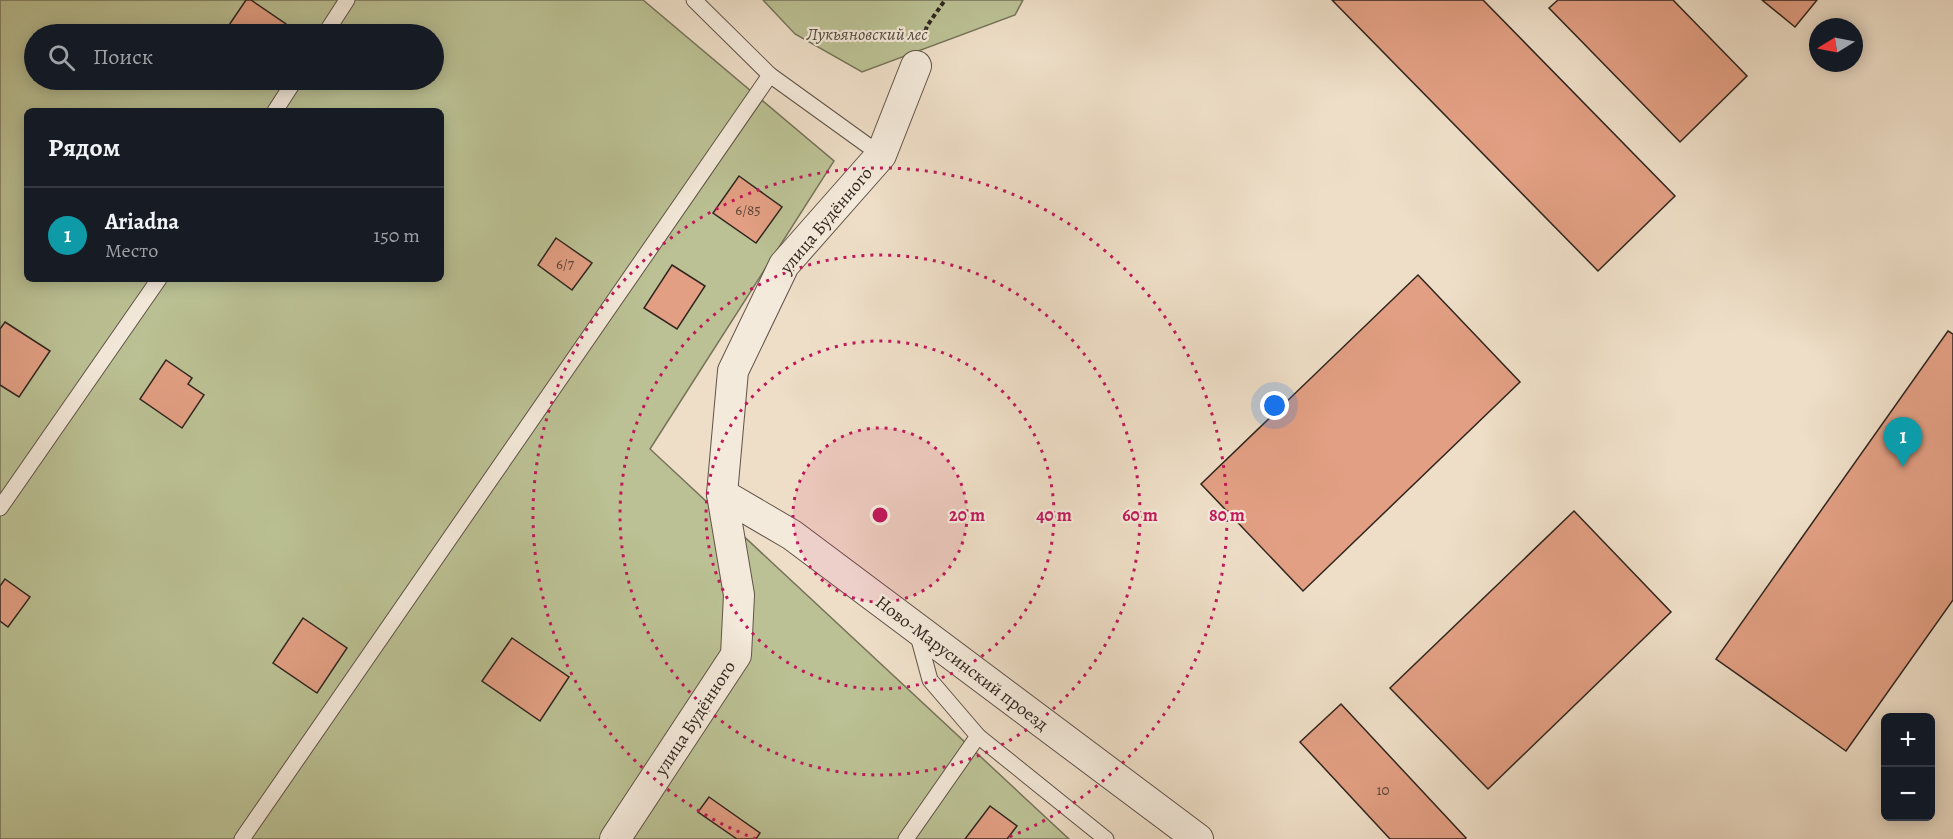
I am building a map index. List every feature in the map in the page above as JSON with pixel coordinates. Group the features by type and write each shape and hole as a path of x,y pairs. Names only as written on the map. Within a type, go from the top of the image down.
{"street":[{"name":"улица Будённого","path":"615,839 736,656 739,595 722,494 733,371 784,265 881,155 916,66"},
{"name":"Ново-Марусинский проезд","path":"722,494 792,535 1198,839"}],"lane":[{"path":"331,24 347,0"},
{"path":"694,0 770,75 881,155"},
{"path":"242,839 770,75"},
{"path":"277,108 289,90"},
{"path":"0,508 157,282"},
{"path":"916,629 930,680 978,736 1106,839"},
{"path":"906,839 978,736"}],"path":[{"path":"916,66 927,26 945,0"}],"green space":[{"path":"0,0 643,0 834,161 650,449 1069,839 0,839"},
{"name":"Лукьяновский лес","path":"763,0 1023,0 1015,15 862,72 795,34"}],"building":[{"path":"246,0 251,0 286,24 230,24"},
{"path":"1332,0 1483,0 1675,196 1598,271"},
{"path":"1558,0 1673,0 1747,76 1680,142 1549,8"},
{"path":"1762,0 1817,0 1795,27"},
{"path":"739,176 782,207 756,243 713,213"},
{"path":"556,238 592,263 572,290 538,265"},
{"path":"672,265 705,286 677,329 644,308"},
{"path":"1418,275 1520,382 1303,591 1201,484"},
{"path":"5,322 50,351 19,397 0,385 0,329"},
{"path":"1948,331 1953,334 1953,600 1846,751 1716,659"},
{"path":"166,360 192,378 188,384 204,395 182,428 140,399"},
{"path":"1574,511 1671,612 1488,789 1390,688"},
{"path":"5,579 30,597 8,627 0,621 0,586"},
{"path":"303,618 347,648 317,693 273,663"},
{"path":"512,638 569,677 540,721 482,681"},
{"path":"1341,704 1465,839 1390,839 1300,742"},
{"path":"709,797 760,833 756,839 737,839 698,812"},
{"path":"990,806 1017,826 1007,839 965,839"}],"place":[{"name":"Ariadna","path":"1903,467"}]}
